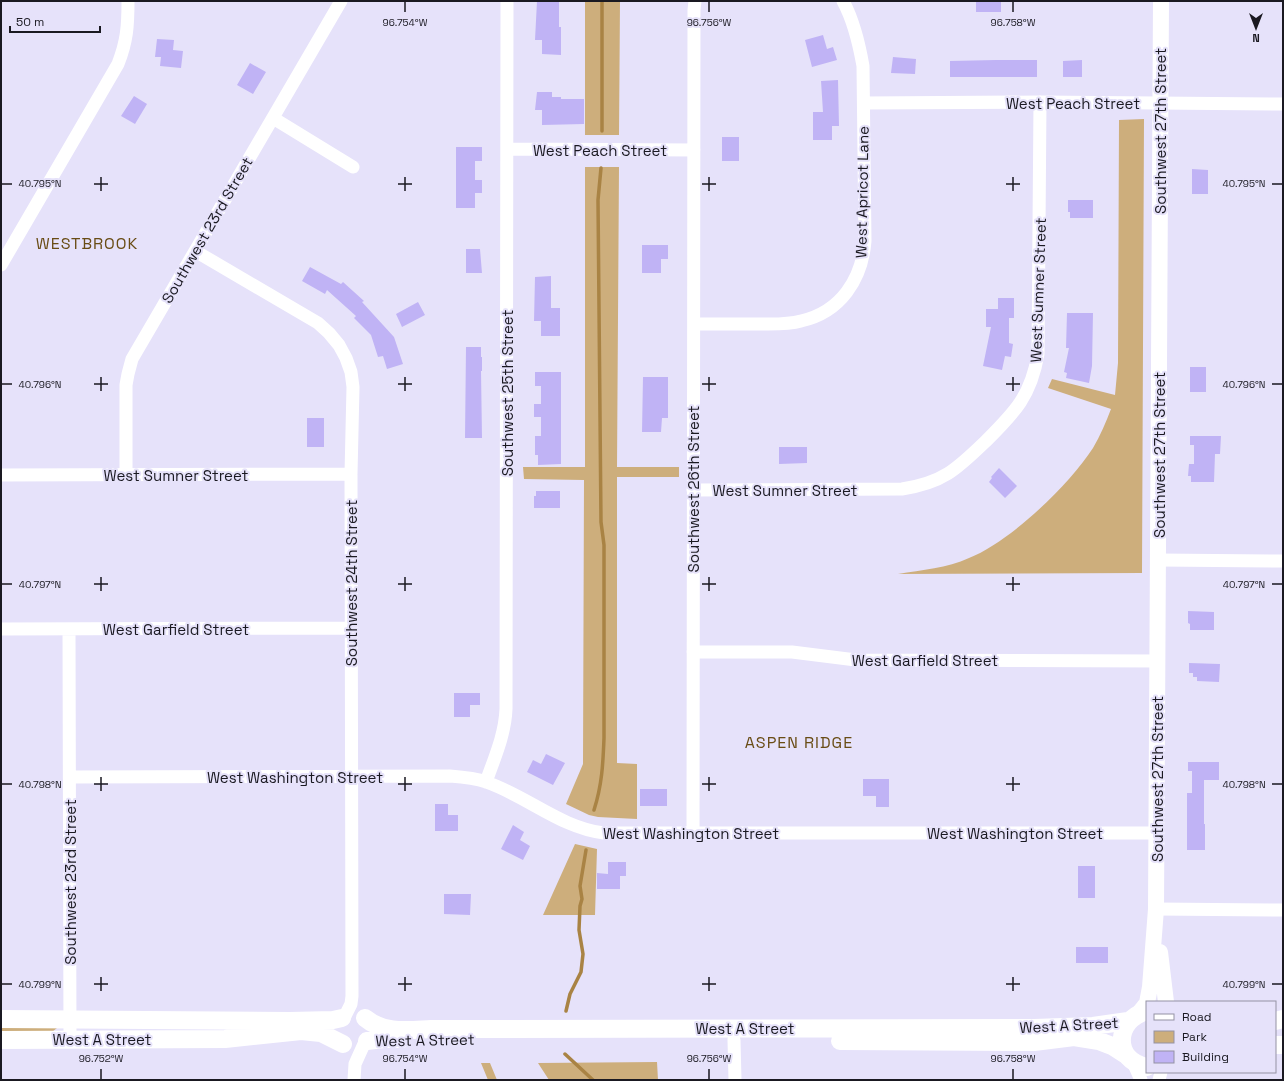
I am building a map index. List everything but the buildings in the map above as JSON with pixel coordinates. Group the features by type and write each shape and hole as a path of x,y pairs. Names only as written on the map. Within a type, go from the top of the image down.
{"main road":[{"name":"West A Street","path":"1,1019 290,1021 333,1020 353,1017 377,1026 412,1031 431,1029 1034,1028 1093,1026 1138,1015"},
{"path":"1135,1061 1123,1047 1122,1038 1124,1029 1138,1015"},
{"path":"353,1017 370,1027 371,1032 365,1043 354,1047 344,1044 337,1034 337,1028 353,1017"},
{"name":"West A Street","path":"1,1040 225,1039 300,1031 322,1033 344,1044"},
{"name":"West A Street","path":"365,1043 384,1039 1034,1042 1074,1037 1099,1041 1112,1046 1135,1061"}],"street":[{"path":"1,265 118,64 128,29 128,1"},
{"name":"Southwest 23rd Street","path":"126,475 126,385 132,359 341,1"},
{"name":"Southwest 25th Street","path":"486,782 506,720 507,1"},
{"name":"Southwest 26th Street","path":"693,833 695,1"},
{"name":"West Apricot Lane","path":"694,324 782,324 800,322 822,313 840,300 848,291 858,273 864,253 863,66 853,23 843,1"},
{"name":"Southwest 27th Street","path":"1147,1001 1150,987 1156,909 1161,1"},
{"name":"West Peach Street","path":"864,103 1040,102 1283,104"},
{"name":"West Sumner Street","path":"693,490 902,489 916,487 934,482 962,465 1007,420 1028,392 1036,370 1038,354 1040,102"},
{"path":"272,118 353,167"},
{"name":"West Peach Street","path":"507,150 694,150"},
{"name":"Southwest 24th Street","path":"195,251 318,323 329,333 338,345 348,365 352,387 351,628 353,1017"},
{"name":"West Sumner Street","path":"1,475 351,474"},
{"path":"1158,560 1283,561"},
{"name":"West Garfield Street","path":"1,629 351,628"},
{"name":"Southwest 23rd Street","path":"70,629 70,1039"},
{"name":"West Garfield Street","path":"693,652 792,652 856,660 1158,661"},
{"name":"West Washington Street","path":"70,777 450,776 470,778 501,788 567,822 585,829 604,833 1157,834"},
{"path":"1156,909 1283,910"},
{"name":"Southwest 27th Street","path":"1156,909 1166,1001"},
{"name":"Southwest 27th Street","path":"1138,1015 1146,1004"},
{"path":"734,1040 735,1080"},
{"path":"354,1076 358,1057 365,1043"},
{"path":"344,1044 350,1057 354,1076"},
{"path":"1135,1061 1141,1080"}],"green space":[{"path":"585,1 620,1 619,135 585,135"},
{"path":"1144,119 1142,573 898,574 934,568 961,561 985,550 1003,539 1054,495 1083,463 1096,443 1111,409 1048,388 1052,379 1115,395 1118,363 1119,120"},
{"path":"585,167 619,167 617,467 679,467 679,477 617,477 617,763 637,764 637,819 598,817 589,815 566,804 583,764 584,480 524,479 523,467 585,467"},
{"path":"575,844 597,849 595,915 543,915"},
{"path":"1,1024 57,1028 47,1036 1,1036"},
{"path":"657,1062 658,1080 549,1080 538,1063"},
{"path":"481,1063 490,1063 497,1080 488,1080"}],"waterway":[{"path":"602,1 602,131"},
{"path":"594,810 603,766 604,738 604,545 601,522 598,200 601,168"},
{"path":"566,1011 570,994 581,972 583,954 579,930 580,906 582,899 580,886 586,850"},
{"path":"565,1054 593,1080"}],"district":[{"name":"WESTBROOK","path":"87,243"},
{"name":"ASPEN RIDGE","path":"799,742"}]}
